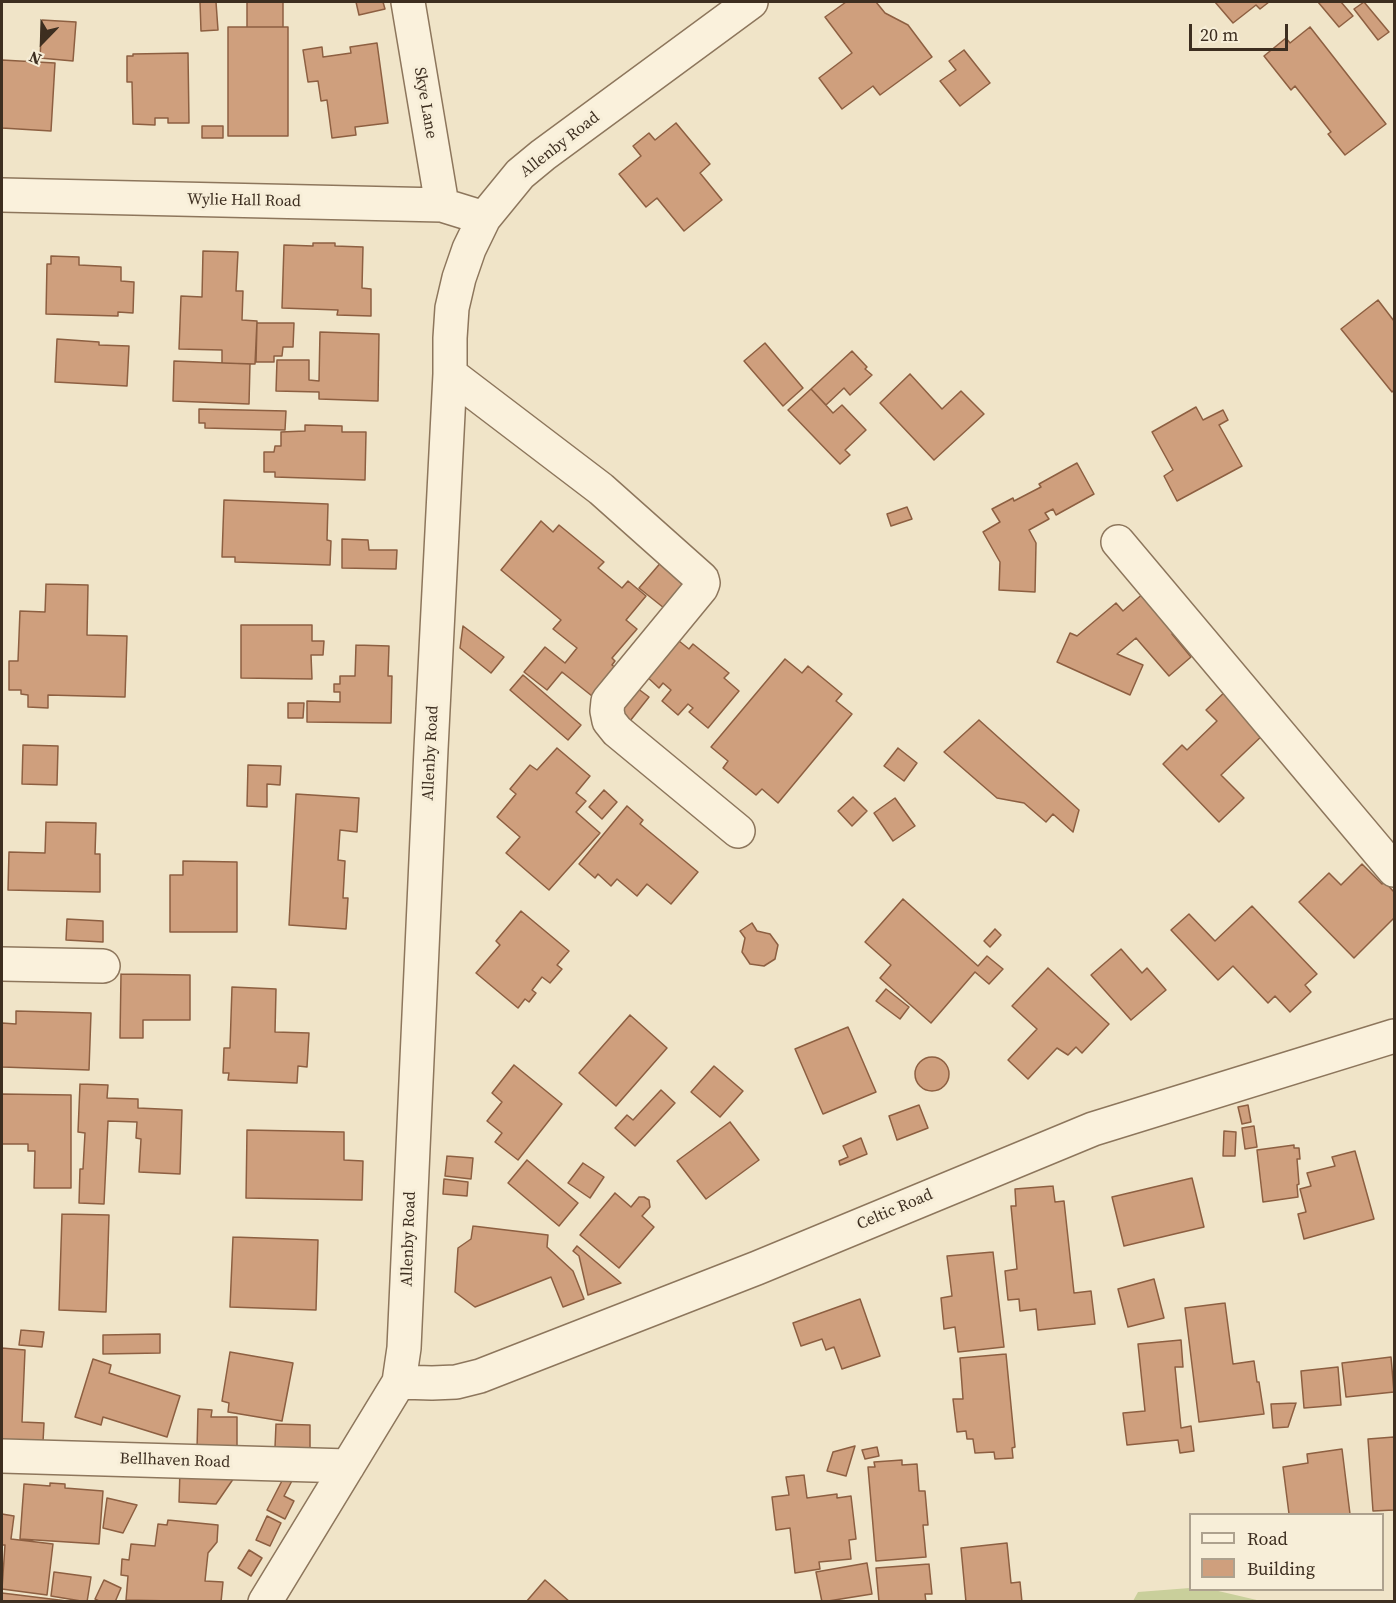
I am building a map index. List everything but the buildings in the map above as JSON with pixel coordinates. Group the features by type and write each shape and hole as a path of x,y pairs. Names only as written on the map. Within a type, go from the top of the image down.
{"street":[{"name":"Skye Lane","path":"408,2 442,205"},
{"name":"Allenby Road","path":"265,1602 399,1382 405,1336 450,338 454,298 459,278 469,249 484,218 520,174 751,2"},
{"name":"Wylie Hall Road","path":"2,195 442,205 484,218"},
{"path":"450,374 601,489 702,579 701,588 608,701 607,711 609,722 617,731 738,831"},
{"path":"1118,542 1395,870"},
{"path":"2,964 103,966"},
{"name":"Celtic Road","path":"399,1382 456,1382 480,1376 757,1268 1093,1129 1395,1036"},
{"name":"Bellhaven Road","path":"2,1456 348,1466"}],"green space":[{"path":"1189,1588 1189,1591 1218,1591 1261,1601 1133,1601 1138,1592"}]}
